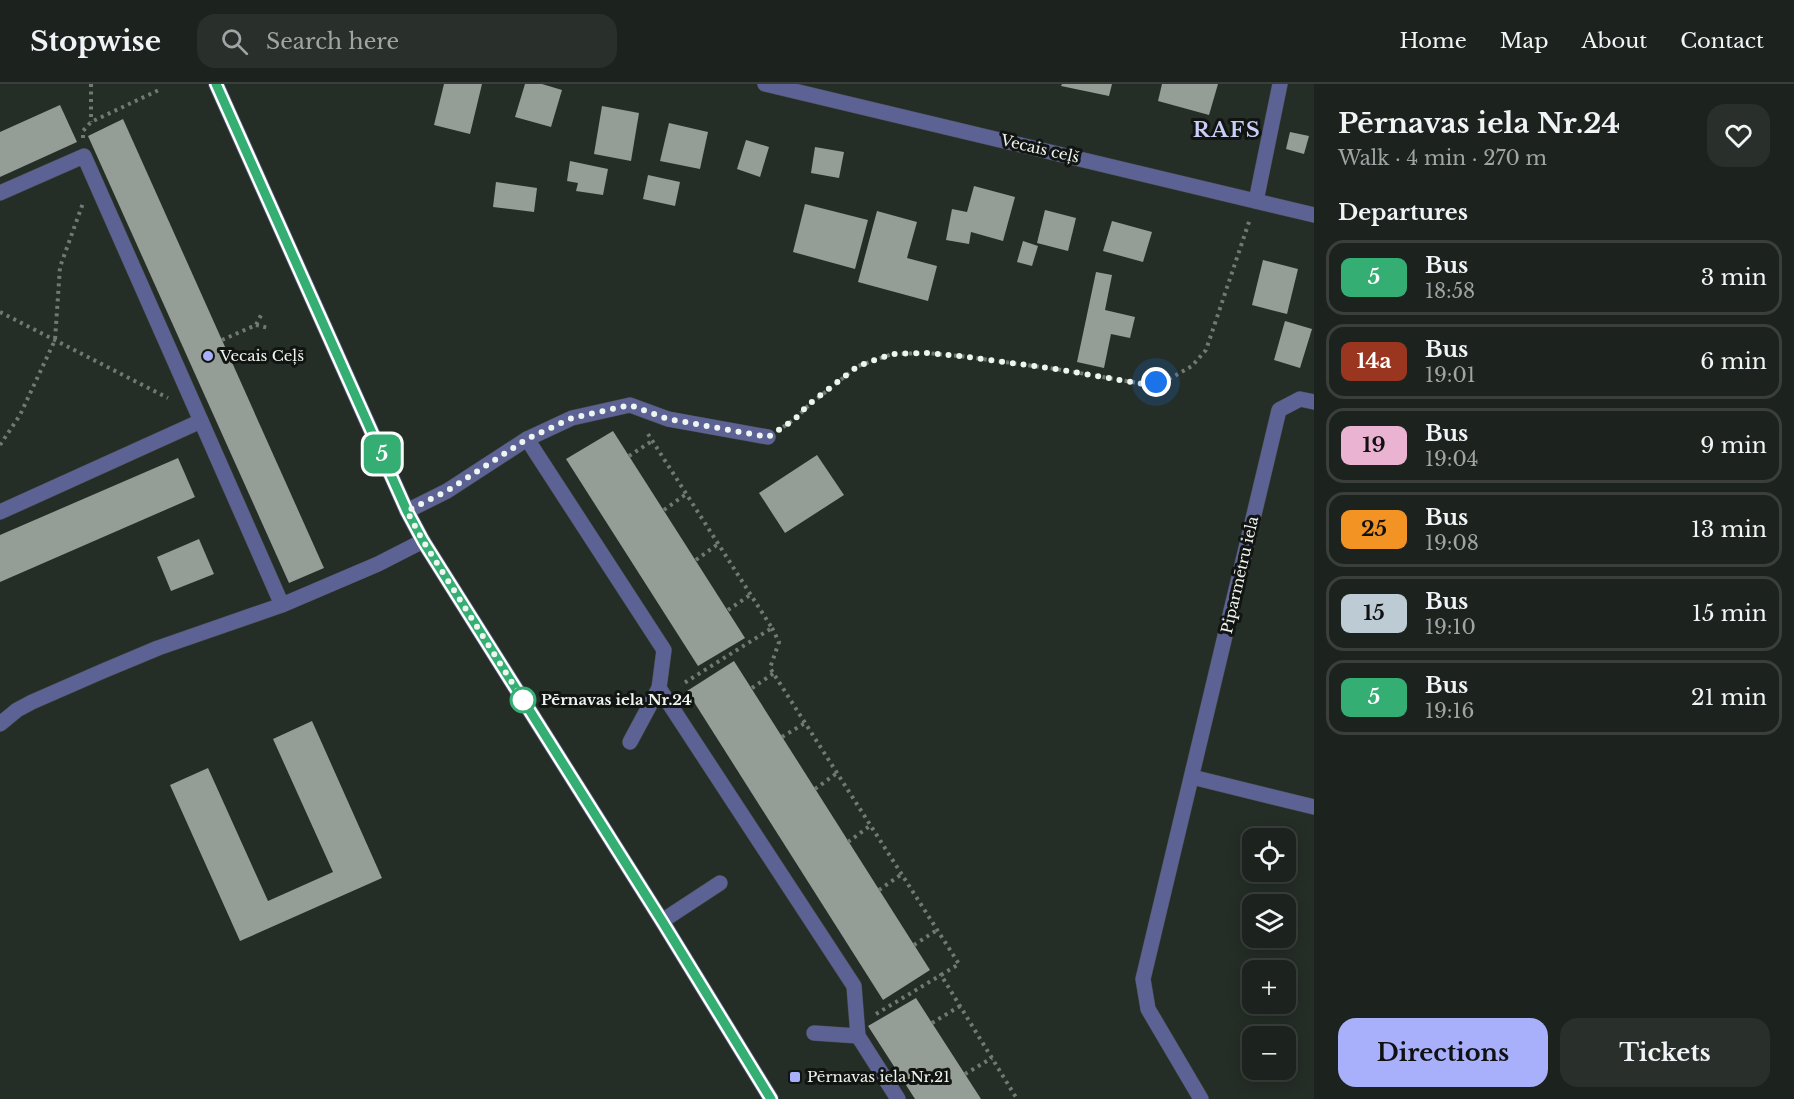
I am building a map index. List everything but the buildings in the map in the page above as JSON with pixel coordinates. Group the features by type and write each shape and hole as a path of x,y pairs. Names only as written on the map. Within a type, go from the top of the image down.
{"street":[{"path":"216,84 407,511 423,541 771,1099"},
{"name":"Vecais ceļš","path":"765,84 1314,215"},
{"path":"1256,201 1280,84"},
{"path":"0,193 84,156 282,605"},
{"name":"Piparmētru iela","path":"1201,1099 1148,1009 1143,979 1279,410 1300,399 1314,402"},
{"path":"407,511 447,491 527,439 572,418 630,405 668,419 768,437"},
{"path":"0,512 199,417"},
{"path":"527,439 664,650 661,692 630,742"},
{"path":"0,724 32,702 158,648 282,605 378,564 423,541"},
{"path":"661,692 854,986 858,1030 898,1099"},
{"path":"1192,777 1314,807"},
{"path":"662,921 720,883"},
{"path":"814,1034 858,1030"}],"path":[{"path":"91,84 91,122"},
{"path":"84,156 83,131 91,122 161,89"},
{"path":"0,445 20,416 55,340 60,267 93,178"},
{"path":"768,437 795,419 808,405 858,366 892,354 926,353 960,356 1143,384 1169,379 1192,366 1206,350 1256,201"},
{"path":"0,312 199,417"},
{"path":"256,326 262,313"},
{"path":"222,340 256,326 269,328"},
{"path":"630,405 772,628 779,642 771,668 959,964 858,1030"},
{"path":"629,456 652,441"},
{"path":"664,510 686,494"},
{"path":"696,560 718,544"},
{"path":"728,610 750,595"},
{"path":"661,692 772,628"},
{"path":"752,688 774,673"},
{"path":"782,737 805,723"},
{"path":"815,789 837,774"},
{"path":"848,842 871,825"},
{"path":"879,890 902,874"},
{"path":"914,945 937,930"},
{"path":"942,975 1017,1099"},
{"path":"932,1023 960,1006"},
{"path":"964,1074 992,1058"}],"bus line":[{"name":"5","path":"216,84 407,511 423,541 771,1099"}],"place":[{"name":"Vecais Ceļš","path":"208,356"},
{"name":"Pērnavas iela Nr.24","path":"523,700"},
{"name":"Pērnavas iela Nr.21","path":"795,1077"}],"district":[{"name":"RAFS","path":"1227,130"}],"route":[{"path":"523,700 423,541 407,511 447,491 527,439 572,418 630,405 668,419 768,437 795,419 808,405 858,366 892,354 926,353 960,356 1143,384 1156,382"}]}
